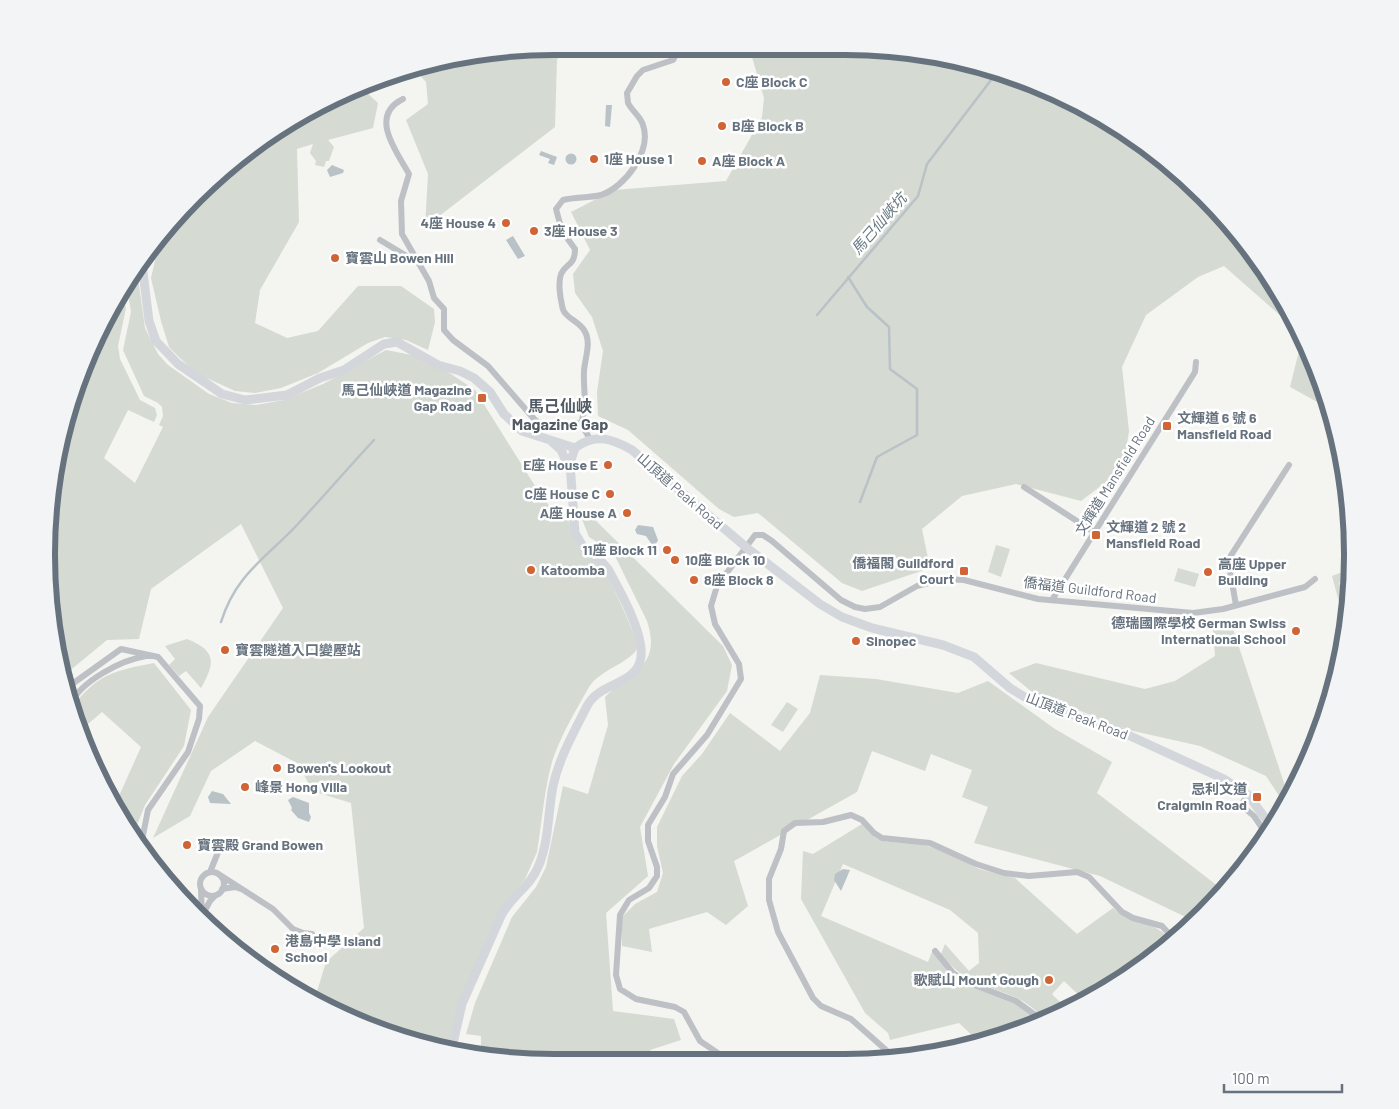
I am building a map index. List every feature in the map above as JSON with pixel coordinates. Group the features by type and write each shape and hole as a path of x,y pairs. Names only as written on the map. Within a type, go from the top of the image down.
{"main road":[{"path":"143,271 149,321 156,341 178,364 222,394 245,400 287,395 320,378 344,370 384,344 398,342 438,365 460,371 474,378 490,392 504,414 522,431 575,448"},
{"name":"山頂道 Peak Road","path":"590,439 605,438 616,441 632,450 746,548 820,604 842,617 872,628 943,645 974,656 1010,688 1028,699 1115,729 1224,779 1248,795 1267,821"},
{"path":"453,1043 462,1004 501,916 507,905 531,881 540,864 553,788 564,752 592,699 606,687 628,678 638,668 640,660 641,648 638,634 608,569 584,548 576,536 570,463 575,448 590,439"},
{"path":"550,440 566,459 571,475"}],"street":[{"path":"590,439 582,424 586,400 584,377 588,343 584,330 567,316 562,306 560,278 563,271 573,260 575,249 562,231 556,209 562,200 603,194 632,172 639,160 645,134 641,119 628,104 629,88 643,70 673,60 676,55"},
{"path":"403,99 396,103 387,119 385,130 409,174 401,201 402,234 408,248 421,265 434,298 444,309 444,330 453,340 488,366 541,425 555,429 575,423 582,424"},
{"path":"380,240 421,265"},
{"name":"文輝道 Mansfield Road","path":"1052,600 1195,372 1196,362"},
{"path":"1236,605 1228,560 1289,465"},
{"path":"1024,487 1094,532"},
{"name":"僑福道 Guildford Road","path":"746,548 755,535 762,535 835,596 846,604 860,608 880,607 917,586 943,579 964,580 1027,597 1193,614 1236,605 1306,586 1315,580"},
{"path":"719,1054 700,1041 684,1012 675,1007 632,998 620,989 616,975 620,915 626,903 649,888 657,876 657,866 647,837 650,820 665,797 673,774 707,735 741,679 740,664 715,624 711,606 717,586 746,548"},
{"path":"72,684 121,649 151,655 161,660 200,706 188,752 148,810 142,836"},
{"path":"76,696 80,689 103,673 141,656 151,655"},
{"path":"1248,795 1243,807 1254,816 1262,828"},
{"path":"888,1052 848,1017 821,1006 810,995 796,962 778,932 770,904 768,882 781,848 783,834 788,826 796,822 823,822 845,816 854,816 862,820 874,833 882,838 936,845 976,864 1004,873 1028,876 1065,871 1080,873 1092,881 1118,909 1133,918 1162,926 1169,934"},
{"path":"202,909 201,878 210,872 224,840"},
{"path":"210,872 220,875 273,909 294,929 303,934 312,934"},
{"path":"204,911 219,892 224,882 220,875"},
{"path":"201,889 209,895 235,888 247,892"},
{"path":"935,951 953,973 964,981 1016,1001 1036,1016"}],"shaded area":[{"path":"564,55 557,59 555,127 425,227 428,174 406,120 428,104 426,82 419,74 489,59"},
{"path":"751,55 844,55 910,59 974,72 1036,93 1094,122 1122,139 1174,179 1198,201 1241,250 1260,277 1284,319 1224,266 1198,277 1146,315 1122,367 1129,431 1123,469 1081,501 1016,484 962,496 922,529 930,568 862,591 842,583 758,513 734,517 719,509 628,430 598,416 597,392 603,351 592,317 575,293 573,274 590,250 571,212 614,190 726,181 762,117 764,98"},
{"path":"366,92 378,103 373,128 328,140 334,147 329,161 326,161 324,167 315,165 316,161 310,153 313,144 297,149 299,222 260,290 255,323 287,338 318,331 358,286 401,286 434,309 435,322 428,350 406,340 385,337 368,343 318,373 281,388 255,393 235,391 198,374 169,347 151,278 158,250 201,201 225,179 277,139 305,122"},
{"path":"606,105 612,105 610,127 605,126"},
{"path":"541,151 557,157 554,165 548,163 550,159 539,155"},
{"path":"571,153 577,159 571,165 565,159"},
{"path":"332,165 344,170 343,173 330,177 327,170"},
{"path":"513,236 525,256 518,259 506,240"},
{"path":"138,279 145,328 158,354 168,365 209,394 232,403 256,405 284,400 323,384 386,350 427,358 475,390 540,494 552,509 568,512 574,539 584,553 602,567 628,619 636,641 637,647 635,652 594,681 559,743 547,784 537,852 525,879 500,911 451,1043 425,1037 363,1016 317,993 326,962 364,928 351,803 312,791 299,764 255,741 211,771 190,816 153,838 208,717 283,608 241,524 151,589 139,639 107,640 69,671 59,620 56,587 55,554 59,489 72,425 82,394 93,363 124,302 126,308 118,346 120,359 140,400 155,408 157,415 154,422 128,410 104,458 135,483 163,427 159,425 163,416 162,407 144,396 123,350 131,312 128,295"},
{"path":"1299,349 1320,404 1290,387"},
{"path":"580,514 591,516 723,646 732,665 727,691 674,764 640,827 648,876 606,913 613,1011 674,1019 681,1040 650,1050 654,1054 554,1054 483,1049 481,1036 466,1034 475,1003 512,917 536,887 546,867 563,786 588,794 608,725 605,697 634,674 647,658 650,649 651,636 647,621 615,556 607,548 589,537"},
{"path":"638,525 653,527 658,540 656,544 652,545 646,536 637,534 635,530"},
{"path":"996,545 1010,549 1001,577 988,572"},
{"path":"1178,568 1199,574 1195,587 1174,581"},
{"path":"1343,572 1343,581 1339,582 1342,595 1342,601 1339,602 1332,576"},
{"path":"1232,626 1286,788 1280,798 1266,776 1200,746 1129,730 1032,692 1009,673 1036,663 1145,689 1175,681 1215,656 1213,628"},
{"path":"187,639 204,648 210,659 211,665 201,688 186,671 179,676 169,665 175,659 165,646"},
{"path":"154,663 191,710 184,746 145,805 136,827 118,797 141,747 102,712 86,726 77,701 99,680 128,668"},
{"path":"820,675 876,679 958,693 988,681 1055,729 1112,762 1097,793 1218,886 1187,918 1100,876 974,843 988,807 962,797 972,770 931,754 925,771 872,751 857,792 734,861 748,906 726,925 707,912 649,929 652,952 622,946 622,917 635,904 657,892 663,873 657,846 657,827 682,776 702,754 730,713 780,751 810,713"},
{"path":"787,702 798,709 783,732 771,725"},
{"path":"212,791 223,794 231,804 210,803 208,797"},
{"path":"293,797 309,803 311,817 309,822 298,818 291,810 292,808 288,800"},
{"path":"862,824 874,837 882,841 923,845 939,849 979,869 1015,878 1077,934 1113,908 1128,917 1158,929 1166,936 1122,970 1079,995 1064,981 1052,994 1062,1004 1040,1014 1021,1000 968,979 941,954 945,944 969,971 979,963 978,933 950,910 843,864 821,916 928,962 932,952 951,975 962,983 1015,1003 1033,1017 974,1037 959,1023 890,1040 888,1033 865,1013 801,899 803,851 813,854"},
{"path":"843,869 850,870 841,891 834,880 835,874"}],"waterway":[{"name":"馬己仙峽坑","path":"817,315 918,196 927,164 993,78"},
{"path":"848,277 867,307 889,327 890,369 917,389 917,435 877,457 860,502"},
{"path":"221,622 227,605 243,579 297,525 374,440"}],"place":[{"name":"C座 Block C","path":"726,82"},
{"name":"B座 Block B","path":"722,126"},
{"name":"1座 House 1","path":"594,159"},
{"name":"A座 Block A","path":"702,161"},
{"name":"4座 House 4","path":"506,223"},
{"name":"3座 House 3","path":"534,231"},
{"name":"寶雲山 Bowen Hill","path":"335,258"},
{"name":"馬己仙峽道 Magazine Gap Road","path":"482,398"},
{"name":"文輝道 6 號 6 Mansfield Road","path":"1167,426"},
{"name":"E座 House E","path":"608,465"},
{"name":"C座 House C","path":"610,494"},
{"name":"A座 House A","path":"627,513"},
{"name":"文輝道 2 號 2 Mansfield Road","path":"1096,535"},
{"name":"11座 Block 11","path":"667,550"},
{"name":"10座 Block 10","path":"675,560"},
{"name":"Katoomba","path":"531,570"},
{"name":"僑福閣 Guildford Court","path":"964,571"},
{"name":"高座 Upper Building","path":"1208,572"},
{"name":"8座 Block 8","path":"694,580"},
{"name":"德瑞國際學校 German Swiss International School","path":"1296,631"},
{"name":"Sinopec","path":"856,641"},
{"name":"寶雲隧道入口變壓站","path":"225,650"},
{"name":"Bowen's Lookout","path":"277,768"},
{"name":"峰景 Hong Villa","path":"245,787"},
{"name":"忌利文道 Craigmin Road","path":"1257,797"},
{"name":"寶雲殿 Grand Bowen","path":"187,845"},
{"name":"港島中學 Island School","path":"275,949"},
{"name":"歌賦山 Mount Gough","path":"1049,980"}],"district":[{"name":"馬己仙峽 Magazine Gap","path":"560,415"}]}
